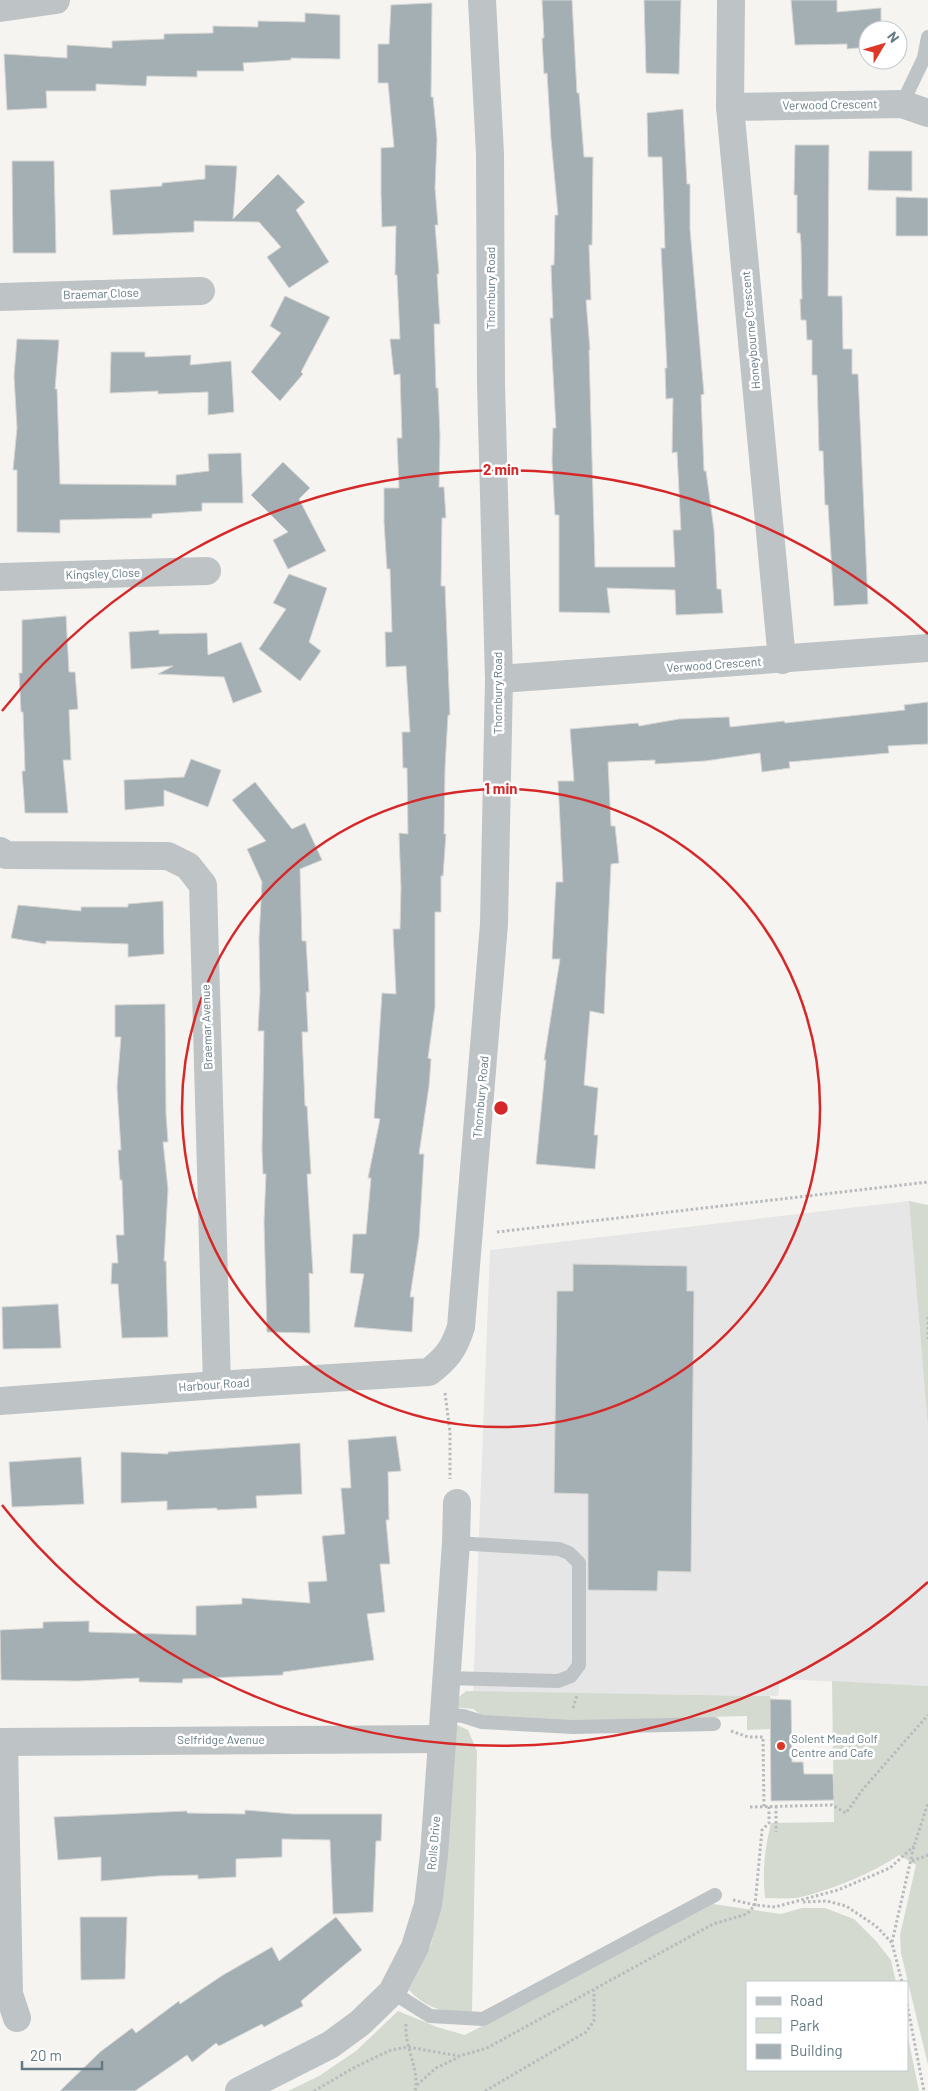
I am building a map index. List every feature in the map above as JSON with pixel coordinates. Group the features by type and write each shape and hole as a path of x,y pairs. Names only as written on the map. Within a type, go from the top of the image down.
{"street":[{"path":"0,8 56,0"},
{"name":"Thornbury Road","path":"429,1372 447,1358 456,1342 461,1327 494,924 499,679 491,384 490,154 482,0"},
{"name":"Honeybourne Crescent","path":"731,0 730,107 782,660"},
{"name":"Verwood Crescent","path":"730,107 902,104 928,113"},
{"name":"Braemar Close","path":"0,297 201,291"},
{"name":"Kingsley Close","path":"0,577 207,571"},
{"name":"Verwood Crescent","path":"499,679 928,648"},
{"name":"Braemar Avenue","path":"0,851 6,855 168,856 188,866 202,885 217,1385"},
{"name":"Harbour Road","path":"0,1401 429,1372"},
{"name":"Rolls Drive","path":"239,2091 330,2045 360,2023 392,1992 415,1947 428,1905 434,1855 456,1543 457,1503"},
{"name":"Selfridge Avenue","path":"2,1742 443,1727"},
{"path":"2,1742 9,1994 17,2018"}],"lane":[{"path":"902,104 924,58 928,37"},
{"path":"447,1678 558,1681 571,1676 579,1665 579,1563 570,1553 558,1550 456,1543"},
{"path":"443,1727 464,1716 482,1722 566,1727 714,1724"},
{"path":"392,1992 430,2016 483,2019 715,1895"}],"path":[{"path":"470,1235 928,1182"},
{"path":"928,1316 928,1339"},
{"path":"429,1372 444,1388 450,1432 450,1487 457,1503"},
{"path":"566,1727 578,1693 571,1676"},
{"path":"750,1807 832,1805 846,1813 862,1790 928,1715"},
{"path":"714,1724 748,1738 763,1737 764,1807"},
{"path":"902,1981 892,1943 914,1846 928,1803"},
{"path":"416,2085 436,2068 459,2056 487,2048 713,1924 747,1914 755,1905 762,1830 769,1823 770,1806"},
{"path":"776,1806 776,1832"},
{"path":"715,1895 755,1905 775,1907 838,1890 890,1868 914,1846"},
{"path":"911,1861 928,1855"},
{"path":"795,1902 827,1901 846,1906 876,1926 892,1943"},
{"path":"484,2091 586,2032 594,2021 594,1990"},
{"path":"908,2009 924,2091"},
{"path":"409,2016 406,2026 408,2047 416,2085 415,2091"},
{"path":"314,2091 357,2066 390,2050 408,2047 425,2052 459,2056"}],"shaded area":[{"path":"909,1201 928,1428 928,1686 780,1679 778,1696 473,1692 490,1250"}],"green space":[{"path":"909,1201 928,1205 928,1428"},
{"path":"832,1681 928,1686 928,2065 901,1953 900,1935 916,1865 899,1855 863,1875 835,1887 796,1898 765,1898 765,1860 771,1823 834,1822"},
{"path":"466,1691 770,1696 771,1729 747,1730 747,1716 568,1721 484,1717 473,1709 454,1707 460,1696"},
{"path":"455,1724 468,1730 477,1751 472,2012 463,2013 437,2009 422,2001 409,1990 431,1945 441,1902"},
{"path":"713,1904 781,1914 802,1908 825,1908 854,1919 876,1941 891,1960 896,1981 746,1981 746,2071 908,2071 908,2038 919,2091 288,2091 319,2076 356,2051 398,2011 437,2027 465,2035"}],"building":[{"path":"542,0 572,0 577,93 579,93 584,157 593,157 592,245 589,245 591,300 586,300 590,350 595,567 675,567 673,530 681,530 677,452 672,453 673,398 666,399 665,368 667,368 661,248 665,248 662,157 648,157 647,113 683,109 687,184 690,184 690,229 704,394 701,395 704,471 706,471 714,530 717,589 721,589 723,613 676,615 675,590 607,588 610,613 559,612 559,515 555,515 552,461 553,428 556,428 550,318 553,318 551,265 554,265 555,215 558,215 547,73 544,74"},
{"path":"644,0 681,0 679,74 646,73"},
{"path":"791,0 837,0 837,12 881,8 881,20 858,20 858,48 847,49 847,44 795,45"},
{"path":"432,3 431,97 433,97 437,139 435,188 438,225 435,225 439,274 437,274 440,324 434,324 440,436 439,487 444,487 446,518 442,518 441,586 445,586 450,715 448,715 445,768 444,834 446,834 443,876 441,876 441,912 435,912 435,1007 428,1058 431,1059 429,1086 419,1154 424,1154 419,1238 410,1297 414,1297 412,1332 354,1327 364,1274 350,1273 353,1234 366,1234 371,1178 368,1178 380,1119 374,1118 382,993 396,994 393,929 400,929 399,833 408,834 407,768 403,768 402,732 410,732 406,666 386,667 385,632 392,632 390,569 387,569 384,522 384,488 399,488 397,438 402,438 400,374 394,375 390,339 400,339 397,275 395,275 396,226 382,227 381,193 381,148 394,147 388,83 378,83 378,44 389,44 391,5"},
{"path":"305,13 340,15 340,59 291,58 291,60 243,63 244,71 197,71 197,77 147,76 146,86 96,84 96,91 46,91 47,108 7,110 4,54 67,58 67,45 112,48 112,41 164,39 164,34 213,33 213,26 258,27 258,21 305,22"},
{"path":"795,145 829,145 828,296 842,296 843,349 852,349 852,374 858,374 868,604 834,606 828,505 825,505 823,451 819,451 817,375 812,375 812,340 807,340 806,320 801,320 801,243 800,233 797,233 797,195 794,195"},
{"path":"869,151 912,151 912,191 868,190"},
{"path":"12,161 54,161 56,253 13,253"},
{"path":"205,165 237,166 233,219 278,174 305,202 296,210 329,262 289,288 267,257 281,247 259,222 194,221 194,232 113,235 110,190 162,186 162,183 205,179"},
{"path":"896,197 928,198 928,236 896,236"},
{"path":"285,296 330,317 301,372 303,374 280,401 251,372 281,333 270,326"},
{"path":"17,339 59,340 55,389 57,389 60,484 176,485 176,475 209,471 208,454 241,453 243,503 202,503 202,511 152,514 152,518 60,520 60,533 17,532 17,470 13,470 17,428 14,376"},
{"path":"111,352 145,352 145,357 191,355 190,365 231,361 234,412 208,415 208,392 158,394 158,391 110,393"},
{"path":"283,462 310,488 299,499 326,551 288,569 273,540 288,532 251,495"},
{"path":"289,574 327,588 309,642 321,651 300,681 259,649 286,609 273,603"},
{"path":"66,616 69,672 75,672 78,709 69,710 71,760 63,760 68,813 25,813 22,771 25,771 23,712 21,712 19,673 22,673 22,620"},
{"path":"159,630 159,634 207,633 208,655 241,642 262,692 233,703 224,677 158,674 173,666 131,669 129,632"},
{"path":"928,702 928,744 888,746 889,753 789,762 790,768 762,772 760,753 705,761 655,764 655,760 608,762 611,826 615,826 619,863 611,864 604,1014 590,1011 584,1085 598,1088 594,1135 598,1135 595,1169 536,1164 546,1060 544,1060 560,959 552,959 556,882 563,882 558,781 574,781 570,729 638,723 639,726 679,719 729,717 730,727 784,721 785,723 905,710 904,705"},
{"path":"191,759 221,770 208,807 164,790 164,806 125,810 124,780 184,777"},
{"path":"255,782 292,829 305,823 322,860 300,869 302,941 306,941 309,992 306,992 308,1032 302,1032 305,1106 307,1106 311,1174 307,1174 313,1274 309,1273 310,1333 267,1332 264,1222 266,1174 263,1174 262,1150 264,1031 258,1031 262,882 247,849 266,841 232,800"},
{"path":"163,901 164,954 128,957 128,944 46,941 46,944 11,938 18,905 81,911 81,907 128,907 128,904"},
{"path":"165,1004 168,1142 163,1142 168,1189 164,1261 166,1261 168,1337 122,1338 118,1284 111,1284 112,1263 118,1263 116,1235 124,1235 122,1180 120,1180 118,1150 121,1150 117,1087 121,1037 115,1037 115,1005"},
{"path":"573,1264 687,1266 687,1291 694,1291 691,1572 658,1571 657,1591 588,1590 588,1494 554,1493 557,1291 573,1291"},
{"path":"58,1304 61,1348 3,1349 2,1307"},
{"path":"396,1436 401,1471 388,1472 389,1520 386,1520 390,1564 380,1564 385,1612 367,1614 374,1660 283,1672 283,1675 183,1679 182,1683 139,1682 139,1678 78,1681 1,1680 0,1630 43,1628 43,1622 89,1621 89,1632 196,1635 196,1606 242,1604 242,1598 310,1603 308,1582 327,1581 322,1536 345,1534 341,1488 351,1488 348,1440"},
{"path":"300,1443 302,1494 256,1496 257,1508 217,1510 217,1508 167,1510 167,1501 121,1503 121,1452 168,1454 168,1452"},
{"path":"81,1457 84,1504 12,1507 9,1462"},
{"name":"Solent Mead Golf Centre and Cafe","path":"770,1699 791,1700 792,1762 803,1762 804,1774 833,1774 834,1800 771,1801"},
{"path":"245,1810 293,1814 382,1814 381,1841 376,1841 373,1912 333,1914 330,1840 282,1839 282,1857 236,1859 236,1877 198,1879 198,1875 157,1876 101,1881 101,1857 58,1860 54,1817 187,1811 187,1813 245,1814"},
{"path":"80,1917 127,1917 125,1979 81,1980"},
{"path":"336,1917 362,1950 301,2001 303,2006 264,2027 262,2024 219,2046 216,2043 192,2062 187,2055 135,2091 60,2091 100,2052 132,2028 136,2033 179,2001 180,2004 223,1975 272,1947 279,1961"}],"place":[{"name":"Solent Mead Golf Centre and Cafe","path":"781,1746"}]}
